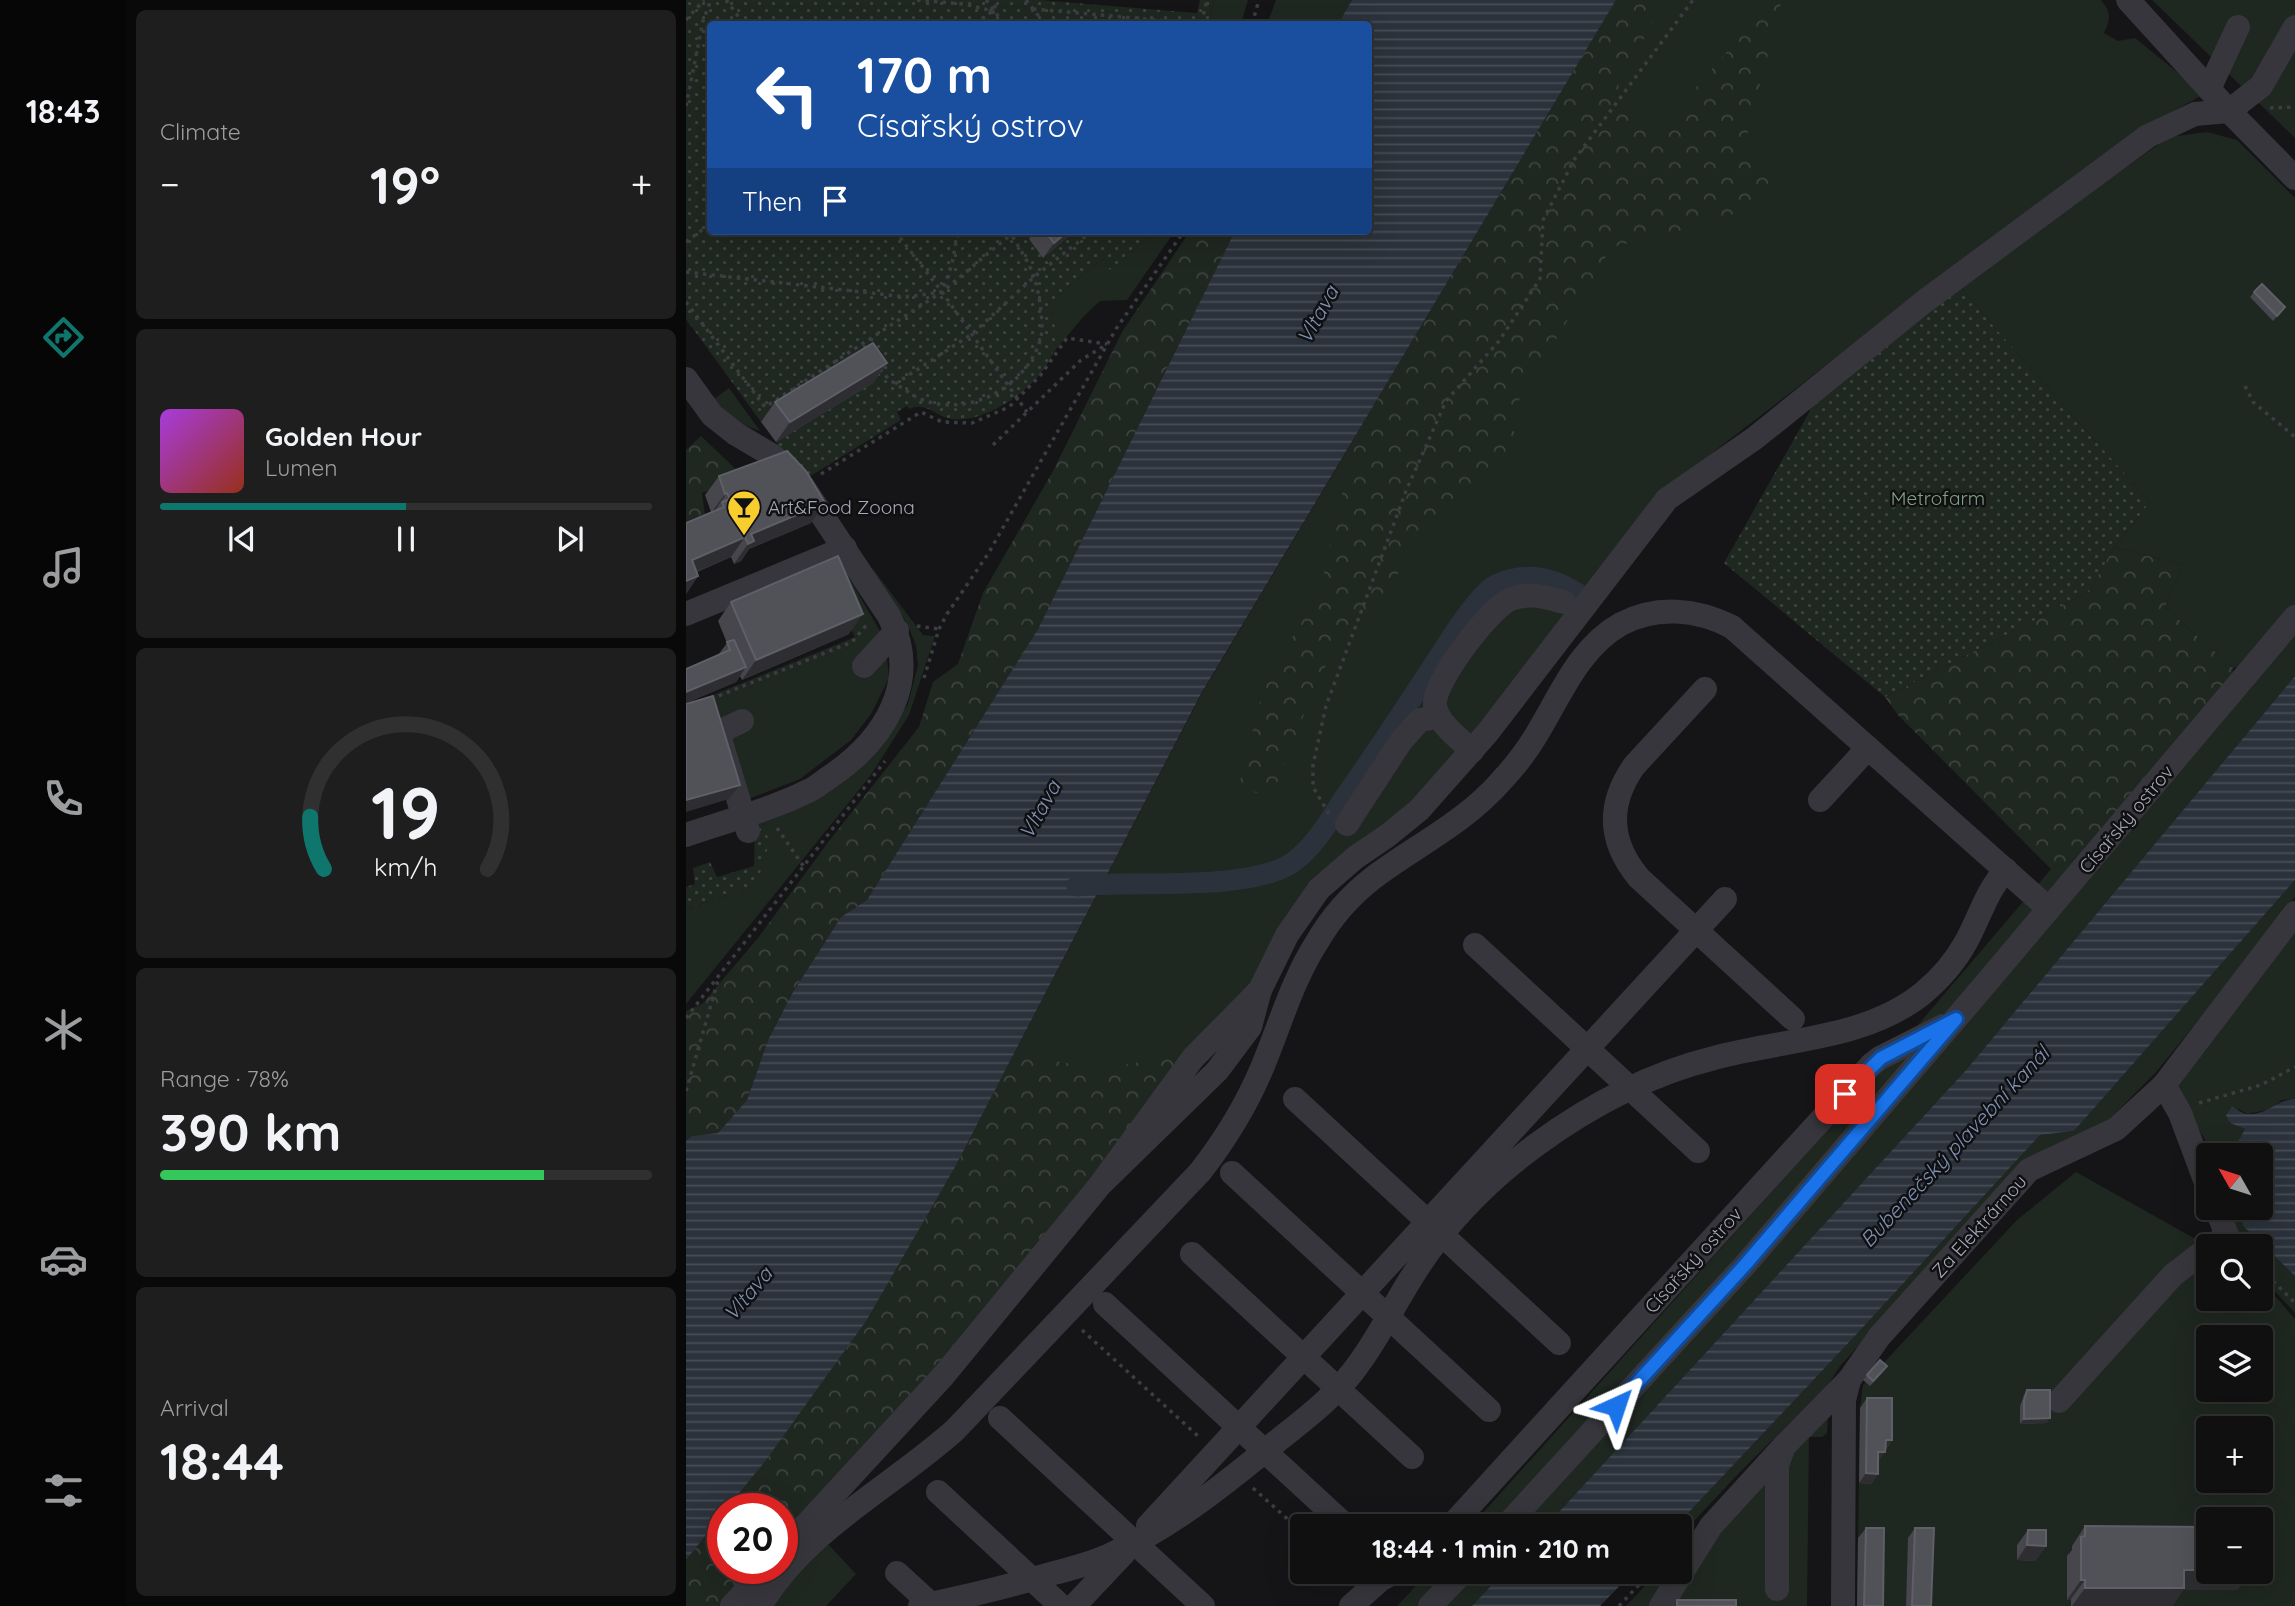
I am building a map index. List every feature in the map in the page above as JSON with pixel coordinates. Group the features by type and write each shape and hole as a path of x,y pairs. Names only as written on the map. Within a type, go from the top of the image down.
{"street":[{"path":"2128,0 2229,111 2295,178"},
{"path":"2209,89 2238,27"},
{"path":"798,1534 944,1375 1100,1185 1193,1058 1260,990 1287,935 1319,889 1419,810 1472,751 1667,499 1755,438 1925,301 2148,136 2195,114 2229,111 2260,86 2295,27"},
{"path":"686,379 712,415 809,483 845,548 876,594 906,628 900,687 885,723 851,762 810,791 751,819 686,835"},
{"path":"686,614 845,548"},
{"path":"1472,751 1438,717 1434,702 1444,676 1492,611 1510,599 1537,594 1564,602"},
{"path":"760,1606 786,1570 827,1528 933,1450 1030,1368 1218,1149 1250,1096 1304,963 1334,918 1373,878 1444,832 1483,801 1520,760 1584,656 1606,634 1634,618 1665,611 1683,611 1717,619 1747,638 2049,909"},
{"name":"Císařský ostrov","path":"1517,1514 1745,1265 2295,617"},
{"path":"864,666 906,628"},
{"path":"1704,689 1634,766 1622,786 1615,809 1618,840 1630,867 1639,878 1793,1019"},
{"path":"706,701 751,819"},
{"path":"1347,824 1401,741 1419,720 1438,717"},
{"path":"720,739 725,729 742,721"},
{"path":"1820,800 1868,748"},
{"path":"1074,1606 1363,1294 1534,1146 1575,1118 1630,1088 1670,1072 1714,1058 1861,1026 1906,1004 1934,983 1957,956 1987,895 2006,870"},
{"path":"897,1573 928,1605 1033,1580 1112,1554 1175,1520 1238,1473 1338,1389 1359,1364 1389,1317 1436,1229 1586,1048 1725,899"},
{"name":"Za Elektrárnou","path":"1661,1606 1710,1527 1849,1380 1879,1337 2029,1170 2116,1129 2164,1085 2295,913"},
{"path":"1475,946 1698,1151"},
{"name":"Císařský ostrov","path":"1462,1514 1871,1065 1956,1019"},
{"path":"2164,1085 2180,1113 2196,1156"},
{"path":"1295,1099 1559,1343"},
{"path":"1232,1173 1489,1410"},
{"path":"1192,1254 1412,1457"},
{"path":"2059,1401 2174,1275 2196,1258"},
{"path":"1105,1304 1333,1514"},
{"path":"1843,1606 1844,1400 1849,1380"},
{"path":"1000,1418 1203,1606"},
{"path":"1777,1589 1777,1465 1784,1446"},
{"path":"938,1492 1061,1606"},
{"path":"732,1606 752,1584"},
{"path":"1351,1606 1376,1584"},
{"path":"1430,1606 1451,1584"}],"path":[{"path":"686,20 704,0"},
{"path":"686,106 703,21 711,0"},
{"path":"726,0 742,21"},
{"path":"918,0 964,4 993,11"},
{"path":"986,0 1001,21"},
{"path":"993,21 993,11 998,0"},
{"path":"1026,0 1043,21"},
{"path":"1203,21 1207,0"},
{"path":"1253,21 1259,0"},
{"path":"1321,802 1313,787 1313,765 1326,706 1406,491 1446,401 1500,341 1540,279 1544,220 1574,160 1693,0"},
{"path":"1033,9 1168,21"},
{"path":"979,21 993,11"},
{"path":"686,242 707,226"},
{"path":"898,235 1027,412"},
{"path":"942,292 952,264 957,235"},
{"path":"686,302 765,407 942,292 1011,235"},
{"path":"877,364 884,375 895,384 922,400 946,405 993,396 1008,386 1028,365 1041,340 1041,317 1034,277 1014,235"},
{"path":"895,384 972,334 1034,277 1087,235"},
{"path":"906,628 939,629 988,554 1108,344 1181,235"},
{"path":"686,272 906,297 942,292"},
{"path":"809,483 921,412 942,422 972,423 1009,407 1040,376 1067,338 1108,344"},
{"path":"993,446 1081,360 1108,344"},
{"path":"2245,386 2253,402 2295,437"},
{"path":"706,701 852,642 874,616"},
{"path":"686,1017 804,867 751,819"},
{"path":"686,1091 719,975"},
{"path":"2180,1113 2191,1106 2261,1085 2295,1067"},
{"path":"2273,1281 2295,1303"},
{"path":"1082,1329 1216,1453"},
{"path":"1238,1473 1290,1521"},
{"path":"1619,1606 1640,1584"}],"green space":[{"path":"686,0 1038,0 1197,13 1200,0 1214,0 1209,21 707,21 707,235 1150,235 1110,270 1102,259 1054,299 1056,302 1051,313 1055,327 1055,343 1051,358 1042,372 1015,397 982,415 966,419 952,419 926,408 909,409 907,406 897,412 901,420 804,480 776,442 766,419 761,422 686,319"},
{"path":"1214,0 1248,0 1242,21 1209,21"},
{"path":"1276,0 1352,0 1340,21 1268,21"},
{"path":"1616,0 2101,0 2109,16 2104,33 2118,41 2135,38 2204,94 2174,111 1929,286 1664,490 1493,709 1191,1053 795,1493 737,1493 955,1167 1201,695"},
{"path":"1616,0 1665,0 1618,86 1652,138 1772,0 1782,0 1743,151 1789,188 1716,222 1612,247 1513,410 1515,450 1425,523 1375,616 1339,639 1310,699 1272,796 1238,789 1264,686 1320,590 1355,437"},
{"path":"2152,0 2295,0 2295,138"},
{"path":"2207,132 2237,140 2295,198 2295,607 2246,665 2233,668 2165,607 2183,565 2114,547 2150,502 1959,284 2169,137"},
{"path":"1150,235 1172,235 1127,300 1100,301 1052,354 1054,340 1051,315 1054,299 1102,259 1110,269"},
{"path":"1187,235 1233,235 1038,629 867,900 841,917 793,992 768,1040 747,1100 718,1134 692,1136 686,1141 686,1011 702,1004 758,938 829,841 919,727 933,682 958,664 983,593 1053,471 1122,332"},
{"name":"Metrofarm","path":"1959,284 2150,502 2114,547 2089,592 1885,697 1724,563 1815,402"},
{"path":"729,388 760,431 741,424 713,400"},
{"path":"701,436 744,477 702,493 706,524 686,531 686,450"},
{"path":"2114,547 2183,565 2165,607 2233,668 2230,690 2092,851 2051,869 1898,715 1885,697 2089,592"},
{"path":"843,567 885,640 889,678 871,714 851,740 800,779 746,800 721,726 708,697 855,637 824,576"},
{"path":"873,569 923,635 935,636 909,715 871,775 686,1004 686,909 754,886 766,824 755,828 756,824 892,729 908,704 918,665 916,646 907,623 877,581"},
{"path":"2295,616 2295,676 1966,1070 1557,1514 1482,1514 1841,1115 2051,869 2092,851"},
{"path":"766,824 766,856 754,886 686,909 686,887 695,884 693,868 710,862 717,877 754,866 755,828"},
{"path":"2295,880 2295,897 2157,1071 2104,1125 2003,1187 1840,1366 1828,1385 1692,1523 1692,1514 1687,1514 2040,1135 2074,1131"},
{"path":"2295,932 2295,1099 2282,1100 2270,1109 2248,1114 2238,1109 2229,1123 2245,1129 2237,1143 2207,1143 2173,1086"},
{"path":"1191,1053 939,1371 798,1525 798,1493 739,1493 866,1321 955,1167 1014,1054 1101,1069"},
{"path":"2076,1172 2196,1239 2196,1311 2273,1311 2273,1294 2295,1319 2295,1606 1857,1606 1860,1408 1863,1385 2017,1220"},
{"path":"2214,1220 2242,1220 2243,1226 2251,1234 2214,1234"},
{"path":"2273,1255 2295,1276 2295,1313 2273,1289"},
{"path":"1816,1403 1829,1405 1827,1433 1822,1437 1809,1437 1807,1606 1626,1606 1647,1584 1692,1584 1692,1535"},
{"path":"707,1534 707,1584 744,1584 724,1606 686,1606 686,1560"},
{"path":"825,1541 856,1574 826,1606 772,1606 790,1584 798,1584 798,1574"},
{"path":"1418,1584 1493,1584 1472,1606 1397,1606"}],"water":[{"name":"Vltava","path":"1352,0 1616,0 1201,694 955,1167 866,1321 739,1493 707,1493 707,1534 686,1560 686,1141 692,1136 718,1133 747,1100 768,1040 793,992 841,917 867,900 1038,629 1233,235 1372,235 1372,21 1340,21"},
{"name":"Bubenečský plavební kanál","path":"2295,676 2295,880 2074,1131 2040,1135 1687,1514 1557,1514 1966,1070"},
{"path":"2295,1099 2295,1276 2273,1255 2273,1234 2251,1234 2243,1226 2242,1220 2273,1220 2273,1143 2237,1143 2245,1129 2230,1123 2226,1115 2232,1107 2244,1113 2255,1114"},
{"path":"1493,1584 1621,1584 1600,1606 1472,1606"}],"building":[{"path":"1048,235 1063,235 1054,243"},
{"path":"2262,284 2285,307 2277,316 2254,292"},
{"path":"873,343 887,363 790,422 775,402"},
{"path":"787,451 806,471 825,503 751,534 754,541 748,544 745,537 692,560 698,576 686,581 686,523 724,507 722,502 730,499 727,493 725,494 719,476"},
{"path":"838,556 863,614 756,660 731,602"},
{"path":"734,640 746,667 686,692 686,669 730,650 727,642"},
{"path":"713,696 740,785 686,800 686,704"},
{"path":"1880,1360 1887,1366 1873,1381 1867,1375"},
{"path":"2027,1390 2050,1390 2050,1418 2024,1419"},
{"path":"1867,1398 1892,1398 1892,1440 1886,1440 1885,1452 1878,1452 1878,1474 1866,1473"},
{"path":"2085,1526 2196,1527 2196,1570 2184,1570 2184,1588 2085,1588 2085,1580 2081,1580 2081,1537 2085,1536"},
{"path":"1866,1528 1884,1528 1883,1606 1864,1606"},
{"path":"1915,1528 1934,1528 1931,1606 1912,1606"},
{"path":"2028,1530 2046,1530 2046,1546 2027,1545"},
{"path":"1677,1600 1736,1600 1736,1606 1677,1606"}],"waterway":[{"path":"1077,886 1189,883 1248,878 1292,863 1322,832 1456,631 1490,589 1507,581 1529,577 1561,584 1581,596"}],"place":[{"name":"Art&Food Zoona","path":"744,537"}],"route":[{"path":"1616,1406 1745,1265 1956,1019 1881,1058 1871,1065 1845,1094"}]}
